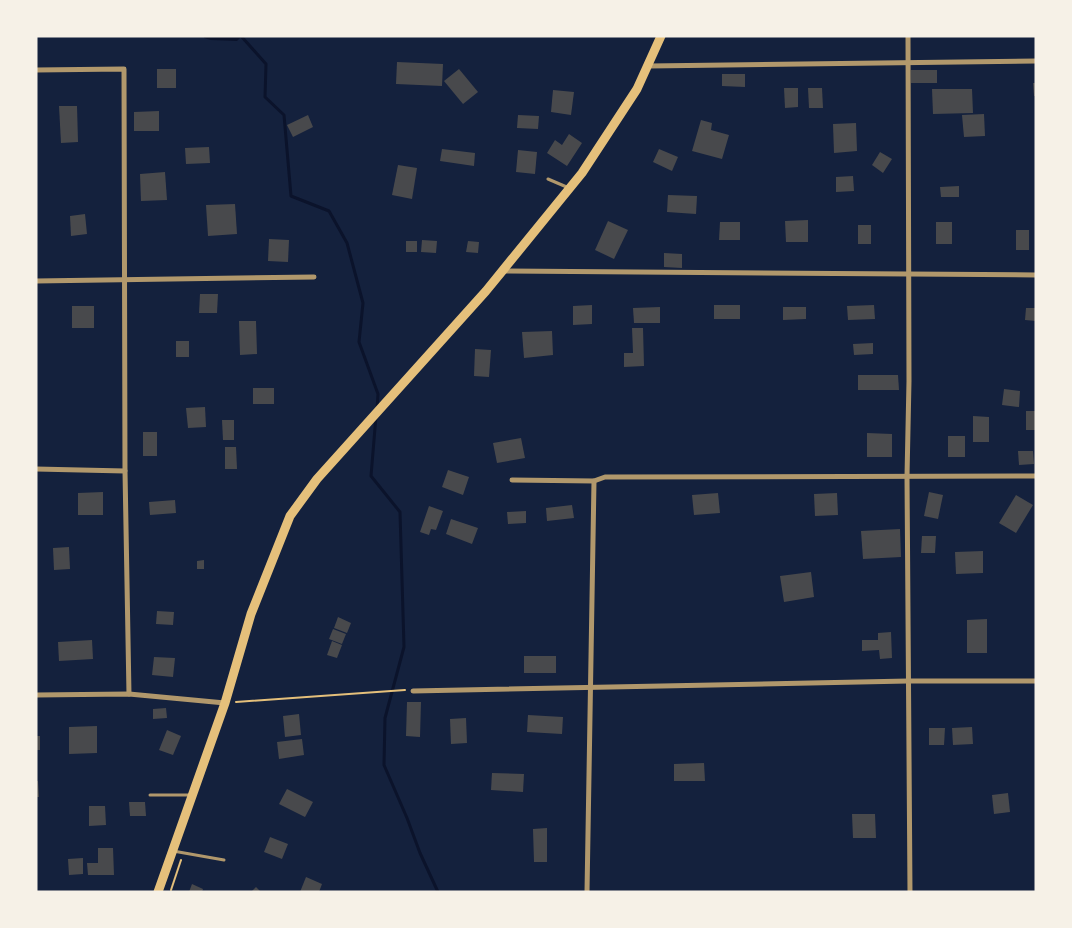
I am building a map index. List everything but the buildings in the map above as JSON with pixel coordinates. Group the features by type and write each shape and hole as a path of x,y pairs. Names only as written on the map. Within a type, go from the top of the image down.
{"main road":[{"path":"158,892 225,703 251,614 290,516 317,479 502,271 582,173 632,97 649,66 661,36"}],"street":[{"path":"908,36 909,381 907,476 910,892"},
{"path":"649,66 1036,61"},
{"path":"36,70 124,69 125,471 129,694"},
{"path":"502,271 1036,275"},
{"path":"36,281 314,277"},
{"path":"36,469 125,471"},
{"path":"512,480 594,481 605,478 1036,476"},
{"path":"587,892 594,481"},
{"path":"413,690 908,681 1036,681"},
{"path":"36,695 129,694 225,703"}],"lane":[{"path":"548,179 570,188"},
{"path":"150,796 193,794"},
{"path":"173,851 224,860"}],"path":[{"path":"225,703 413,690"},
{"path":"171,890 184,853"}],"water":[{"path":"204,36 241,37 237,41 211,40 204,38"}],"waterway":[{"path":"241,36 266,64 265,97 284,115 291,196 329,211 347,243 363,303 359,342 378,394 377,410"},
{"path":"376,416 371,476 400,512 404,647 385,718 384,765 438,892"}]}
